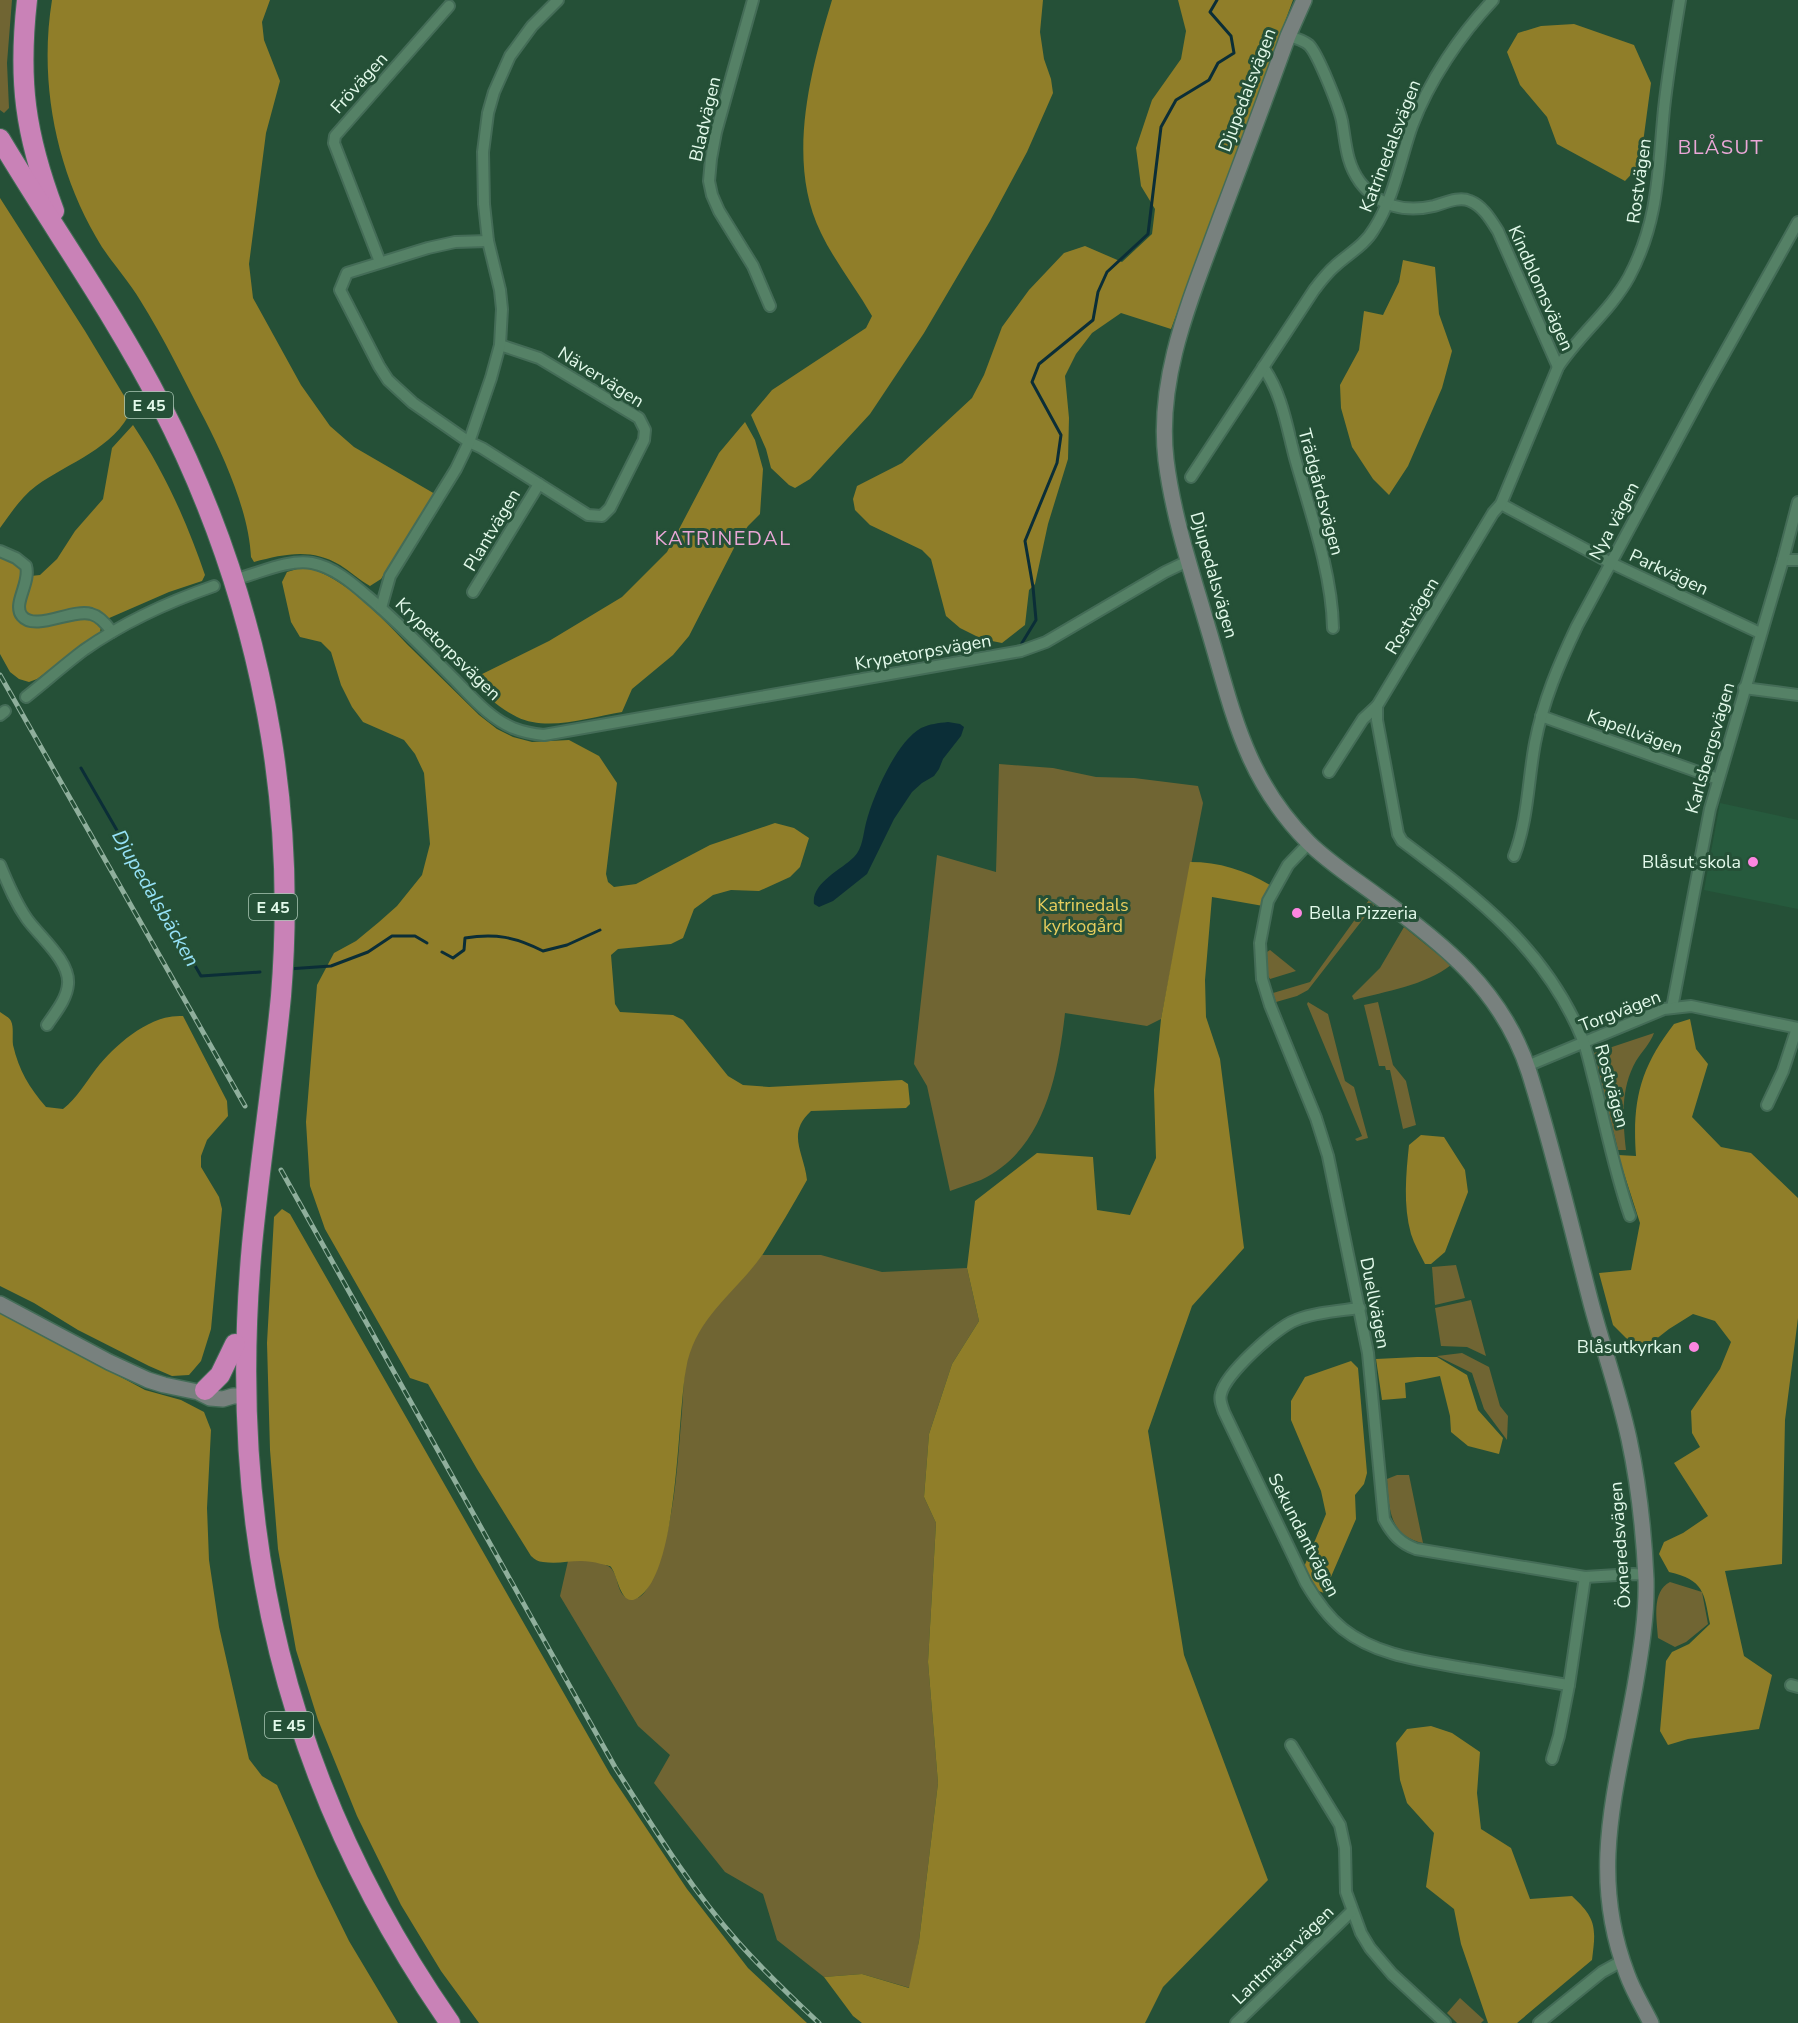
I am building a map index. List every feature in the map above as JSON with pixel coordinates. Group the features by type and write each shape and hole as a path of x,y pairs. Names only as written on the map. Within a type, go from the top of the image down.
{"highway":[{"path":"27,0 22,63 27,120 44,185 68,250"},
{"name":"E 45","path":"0,139 130,349 179,442 223,548 243,612 271,737 284,878 282,970 252,1244 240,1396 237,1488 244,1543 271,1666 308,1779 358,1890 413,1986 439,2023"},
{"name":"E 45","path":"0,160 122,355 171,448 213,551 234,616 261,738 270,826 274,928 267,1036 236,1299 235,1344 256,1540 268,1605 300,1727 317,1776 365,1884 421,1980 450,2023"},
{"path":"202,1391 220,1375 235,1344"}],"street":[{"name":"Krypetorpsvägen","path":"558,0 520,42 501,73 488,112 482,172 488,241 500,290 502,309 500,345 491,378 469,442 444,492 390,576 381,608 483,708 512,728 544,735 1021,651 1046,642 1149,581 1188,561"},
{"name":"Bladvägen","path":"753,0 716,132 709,181 718,211 753,266 770,306"},
{"name":"Djupedalsvägen","path":"1304,0 1288,36 1182,326 1169,378 1164,423 1166,462 1176,517 1229,701 1250,761 1277,806 1308,843 1437,941 1467,969 1500,1010 1527,1066"},
{"name":"Katrinedalsvägen","path":"1191,477 1314,290 1335,266 1374,231 1387,204 1412,127 1431,83 1493,0"},
{"name":"Rostvägen","path":"1630,1216 1584,1042 1559,993 1546,972 1518,937 1478,899 1402,841 1398,834 1377,720 1377,706 1493,513 1501,504 1558,367 1569,350 1621,291 1635,264 1648,233 1656,199 1664,107 1680,0"},
{"name":"Frövägen","path":"380,262 334,143 335,136 449,6"},
{"path":"1288,36 1311,46 1340,112 1346,153 1352,168 1369,192 1387,204"},
{"name":"Kindblomsvägen","path":"1387,204 1421,208 1454,200 1470,201 1484,211 1498,231 1558,367"},
{"name":"Nya vägen","path":"1514,856 1521,830 1541,716 1560,661 1705,388 1798,222"},
{"path":"380,262 455,242 488,241"},
{"name":"Nävervägen","path":"380,262 347,273 340,290 388,380 413,403 469,442 588,515 602,516 610,508 644,440 645,430 639,418 552,365 529,353 500,345"},
{"name":"Trädgårdsvägen","path":"1263,367 1276,388 1304,489 1328,581 1333,628"},
{"name":"Plantvägen","path":"473,592 539,484"},
{"name":"Karlsbergsvägen","path":"1672,1008 1702,843 1718,779 1798,502"},
{"name":"Parkvägen","path":"1501,504 1611,563 1760,633"},
{"path":"0,551 16,558 26,566 27,579 19,607 22,616 26,619 40,621 82,613 92,614 104,622 112,632"},
{"path":"1783,560 1798,560"},
{"path":"240,578 293,563 313,563 346,579 381,608"},
{"path":"26,697 84,650 112,632 176,600 214,586"},
{"path":"1744,688 1798,695"},
{"path":"1329,772 1363,719 1377,706"},
{"name":"Kapellvägen","path":"1541,716 1718,779"},
{"name":"Duellvägen","path":"1308,843 1288,865 1268,901 1260,943 1262,979 1269,1005 1321,1135 1360,1308 1372,1383 1384,1519 1401,1542 1416,1549 1585,1577 1646,1575"},
{"path":"0,865 16,902 60,960 68,978 66,996 47,1025"},
{"name":"Torgvägen","path":"1527,1066 1664,1009 1691,1006 1798,1028"},
{"path":"1767,1105 1783,1071 1798,1028"},
{"name":"Öxneredsvägen","path":"1527,1066 1629,1441 1646,1575 1644,1637 1608,1832 1608,1890 1622,1961 1629,1981 1651,2023"},
{"path":"0,1304 131,1372 164,1385 202,1391 210,1398 218,1400 240,1396"},
{"name":"Sekundantvägen","path":"1360,1308 1311,1315 1287,1324 1269,1335 1227,1381 1221,1392 1220,1400 1224,1412 1306,1583 1317,1601 1344,1631 1376,1648 1432,1662 1569,1685"},
{"path":"1552,1759 1557,1748 1569,1685 1585,1577"},
{"path":"1291,1745 1340,1825 1345,1848 1346,1892 1361,1933 1380,1961 1445,2023"},
{"name":"Lantmätarvägen","path":"1236,2023 1352,1911"},
{"path":"1539,2023 1602,1972 1622,1961"}],"shaded area":[{"path":"52,0 270,0 262,22 264,40 280,81 266,133 249,264 253,298 301,385 330,426 354,447 435,494 381,579 370,586 340,565 319,556 287,555 254,562 251,557 241,505 213,435 149,314 96,237 70,181 54,122 49,91 48,30"},
{"path":"832,0 1043,0 1040,32 1053,93 1027,152 990,221 924,333 870,414 810,479 795,488 771,468 766,449 751,415 772,390 866,328 872,316 821,233 811,206 805,177 803,147 805,117 816,57"},
{"path":"1178,0 1293,0 1171,329 1121,313 1092,333 1076,354 1065,376 1069,418 1068,459 1048,524 1035,584 1029,590 1025,625 1002,643 982,639 960,628 946,616 931,559 922,550 870,525 855,510 853,499 857,486 902,463 972,398 984,375 1002,327 1029,290 1064,253 1085,246 1122,262 1152,234 1155,209 1141,186 1136,148 1152,100 1181,59 1186,31"},
{"path":"1574,24 1634,45 1651,83 1640,165 1625,181 1557,144 1547,117 1520,85 1507,52 1518,33 1541,26"},
{"path":"0,198 132,409 114,435 102,445 31,490 0,528"},
{"path":"1403,260 1435,267 1439,314 1452,351 1442,388 1408,466 1389,495 1373,479 1352,447 1341,408 1340,385 1359,350 1364,311 1383,315 1399,282"},
{"path":"745,422 755,440 763,469 760,514 748,526 736,544 689,636 673,655 632,689 622,712 569,722 529,721 504,709 470,680 549,641 622,597 667,552 719,453"},
{"path":"133,425 165,479 191,536 205,575 202,581 169,592 107,619 94,611 40,618 25,614 22,602 31,576 40,575 57,559 75,531 103,499 112,448"},
{"path":"0,554 24,568 21,620 91,617 101,626 100,633 37,679 29,682 19,679 10,672 0,654"},
{"path":"304,567 335,580 363,601 479,715 497,729 513,737 532,742 569,740 599,756 617,783 606,874 608,882 614,887 636,884 710,845 775,823 794,828 809,838 800,867 790,877 759,891 731,890 713,895 694,909 683,938 671,944 618,949 611,955 615,1004 620,1012 673,1015 683,1020 728,1076 743,1085 769,1087 902,1080 908,1084 910,1104 906,1108 811,1111 799,1128 798,1144 807,1180 763,1254 707,1320 691,1351 683,1391 674,1491 662,1557 652,1581 639,1597 633,1600 624,1595 610,1566 585,1561 541,1562 531,1556 428,1384 410,1378 325,1229 310,1186 306,1122 317,985 334,953 356,941 379,922 397,906 422,875 430,844 424,773 415,754 404,740 363,722 341,685 331,652 321,642 300,637 291,622 282,582 287,572"},
{"name":"Blåsut skola","path":"1720,803 1798,820 1798,909 1704,890"},
{"path":"1190,862 1211,863 1232,868 1270,885 1269,907 1212,897 1205,980 1206,1017 1220,1059 1244,1248 1192,1306 1148,1431 1184,1655 1268,1880 1163,1987 1145,2023 862,2023 853,2016 824,1977 862,1974 909,1988 919,1941 938,1783 928,1662 936,1523 924,1497 929,1434 952,1364 979,1321 967,1268 975,1201 1037,1153 1093,1157 1097,1210 1130,1215 1156,1158 1154,1090 1161,1019"},
{"path":"0,1012 11,1021 15,1054 30,1085 46,1107 63,1109 77,1095 104,1059 135,1032 158,1020 183,1016 227,1101 228,1116 207,1140 201,1156 201,1167 219,1197 222,1209 211,1329 201,1361 189,1375 172,1376 149,1366 78,1330 34,1303 0,1286"},
{"path":"1690,1019 1696,1049 1708,1064 1692,1117 1721,1147 1751,1153 1798,1198 1798,1318 1785,1420 1782,1564 1725,1571 1744,1656 1772,1675 1759,1729 1688,1739 1668,1745 1660,1731 1666,1661 1672,1652 1689,1644 1710,1624 1704,1596 1700,1589 1689,1579 1669,1572 1659,1554 1664,1542 1683,1533 1708,1516 1674,1463 1700,1447 1692,1433 1691,1411 1720,1369 1731,1342 1715,1321 1693,1314 1637,1354 1632,1344 1613,1325 1599,1273 1631,1270 1640,1223 1618,1155 1636,1156 1635,1118 1646,1071 1653,1055 1674,1024"},
{"path":"1421,1135 1444,1137 1465,1170 1468,1192 1445,1252 1431,1264 1425,1264 1415,1245 1408,1223 1406,1201 1409,1145"},
{"path":"282,1209 290,1214 610,1774 687,1889 748,1968 807,2023 479,2023 441,1971 401,1905 357,1816 318,1720 296,1650 278,1549 270,1450 267,1343 274,1217"},
{"path":"0,1312 145,1390 181,1400 204,1412 211,1430 207,1508 209,1560 219,1627 249,1759 262,1776 277,1785 317,1876 349,1941 398,2023 0,2023"},
{"path":"1437,1357 1467,1375 1478,1410 1503,1438 1499,1454 1468,1446 1451,1432 1450,1416 1440,1376 1405,1383 1406,1398 1382,1400 1376,1359"},
{"path":"1351,1361 1358,1368 1367,1473 1364,1484 1355,1495 1356,1519 1324,1593 1316,1590 1304,1567 1326,1514 1321,1491 1291,1420 1291,1401 1305,1377"},
{"path":"1431,1726 1452,1733 1480,1752 1477,1793 1481,1829 1511,1848 1530,1899 1572,1896 1586,1911 1593,1925 1592,1960 1517,2023 1488,2023 1461,1944 1454,1909 1426,1887 1434,1833 1407,1803 1400,1780 1396,1743 1407,1729"}],"green space":[{"path":"0,0 12,0 7,63 9,108 4,113 0,110"},
{"name":"Katrinedals kyrkogård","path":"999,764 1053,768 1096,777 1134,778 1198,786 1203,803 1161,1019 1147,1026 1065,1013 1052,1085 1044,1109 1033,1130 1020,1150 1002,1167 981,1180 950,1191 927,1086 914,1064 937,855 996,872"},
{"path":"1369,900 1374,905 1308,990 1276,1002 1273,993 1310,982"},
{"path":"1404,927 1451,965 1417,983 1354,1000 1352,996 1380,968"},
{"path":"1270,950 1296,971 1270,979 1267,952"},
{"path":"1308,1002 1328,1014 1345,1081 1354,1087 1368,1138 1357,1141 1355,1139 1362,1136"},
{"path":"1378,1002 1393,1065 1406,1081 1416,1125 1403,1129 1390,1070 1386,1070 1385,1066 1379,1066 1364,1005"},
{"path":"1654,1033 1636,1061 1627,1082 1624,1116 1626,1150 1618,1150 1594,1053"},
{"path":"762,1255 821,1255 882,1272 967,1268 979,1321 952,1364 929,1434 924,1497 936,1523 928,1662 938,1783 919,1941 910,1988 862,1974 824,1977 777,1940 763,1894 725,1872 654,1783 670,1755 638,1726 560,1596 568,1561 593,1561 608,1566 615,1574 620,1590 627,1598 636,1599 648,1587 665,1541 674,1498 685,1375 690,1348 700,1329 725,1296"},
{"path":"1456,1265 1465,1298 1435,1305 1432,1267"},
{"path":"1471,1300 1486,1356 1467,1347 1441,1346 1435,1308"},
{"path":"1462,1353 1489,1367 1500,1406 1508,1416 1507,1440 1484,1409 1472,1373 1437,1356"},
{"path":"1397,1475 1409,1475 1423,1543 1403,1534 1393,1520 1387,1479"},
{"path":"1670,1582 1702,1592 1708,1624 1686,1642 1675,1647 1658,1638 1656,1607 1660,1592"},
{"path":"1460,1998 1484,2020 1481,2023 1457,2023 1447,2013"}],"water":[{"path":"948,722 964,727 961,736 943,759 934,776 912,792 894,819 867,874 833,901 819,907 814,904 814,896 822,883 854,857 859,849 874,799 894,757 912,735 921,728"}],"waterway":[{"name":"Djupedalsbäcken","path":"1022,643 1036,620 1025,541 1057,463 1061,435 1032,382 1039,364 1093,320 1098,292 1107,272 1148,234 1161,127 1176,100 1209,80 1218,63 1234,53 1231,36 1210,12 1217,0"},
{"name":"Djupedalsbäcken","path":"81,768 201,976 260,972"},
{"name":"Djupedalsbäcken","path":"442,952 453,958 464,950 465,938 486,936 514,939 543,951 567,945 600,930"},
{"name":"Djupedalsbäcken","path":"288,969 331,966 368,952 392,936 415,936 427,943"}],"railway":[{"path":"0,675 245,1106"},
{"path":"281,1170 615,1767 704,1901 738,1942 819,2023"}],"place":[{"name":"Blåsut skola","path":"1753,862"},
{"name":"Bella Pizzeria","path":"1297,913"},
{"name":"Blåsutkyrkan","path":"1694,1347"}],"district":[{"name":"BLÅSUT","path":"1721,147"},
{"name":"KATRINEDAL","path":"723,538"}]}
